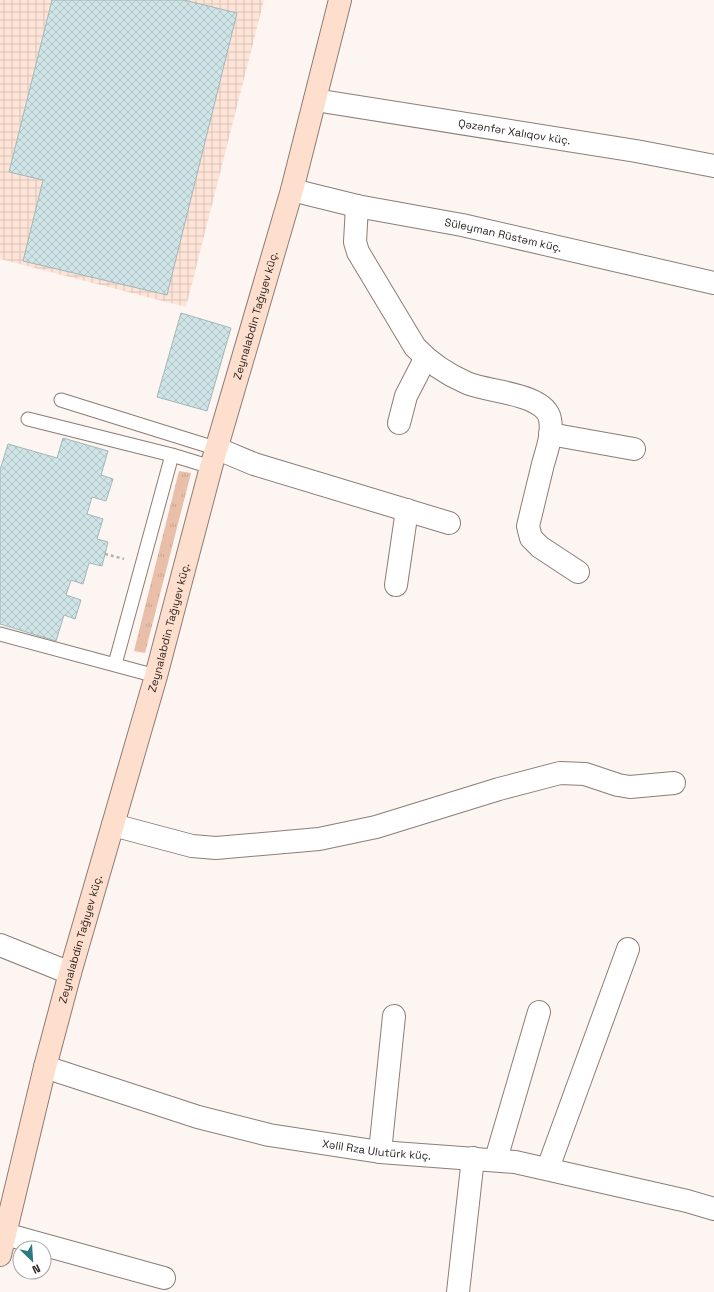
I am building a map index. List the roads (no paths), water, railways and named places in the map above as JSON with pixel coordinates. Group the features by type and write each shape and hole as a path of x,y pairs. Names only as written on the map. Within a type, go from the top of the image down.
{"street":[{"name":"Zeynalabdin Tağıyev küç.","path":"0,1255 2,1233 70,973 156,676 214,458 292,190 316,100 340,0"},
{"name":"Qəzənfər Xalıqov küç.","path":"316,100 629,150 714,166"},
{"name":"Süleyman Rüstəm küç.","path":"292,190 357,206 462,225 714,283"},
{"path":"357,206 355,242 358,252 415,347 425,359 444,373 468,384 532,400 543,406 550,418 550,434 528,526 531,538 540,547 578,572"},
{"path":"399,423 406,396 425,359"},
{"path":"550,434 634,449"},
{"path":"214,458 254,464 449,523"},
{"path":"396,585 407,510"},
{"path":"113,825 192,846 216,848 319,839 376,827 499,789 560,774 585,774 618,785 630,787 674,783"},
{"path":"0,945 70,973"},
{"path":"548,1168 628,949"},
{"path":"496,1160 539,1012"},
{"path":"380,1152 394,1016"},
{"name":"Xəlil Rza Ulutürk küç.","path":"45,1067 198,1116 269,1135 380,1152 515,1162 548,1168 687,1201 714,1209"},
{"path":"458,1292 473,1158"},
{"path":"2,1233 164,1278"}],"lane":[{"path":"61,400 214,458"},
{"path":"28,419 172,456 214,458"},
{"path":"115,664 172,456"},
{"path":"0,634 156,676"}]}
